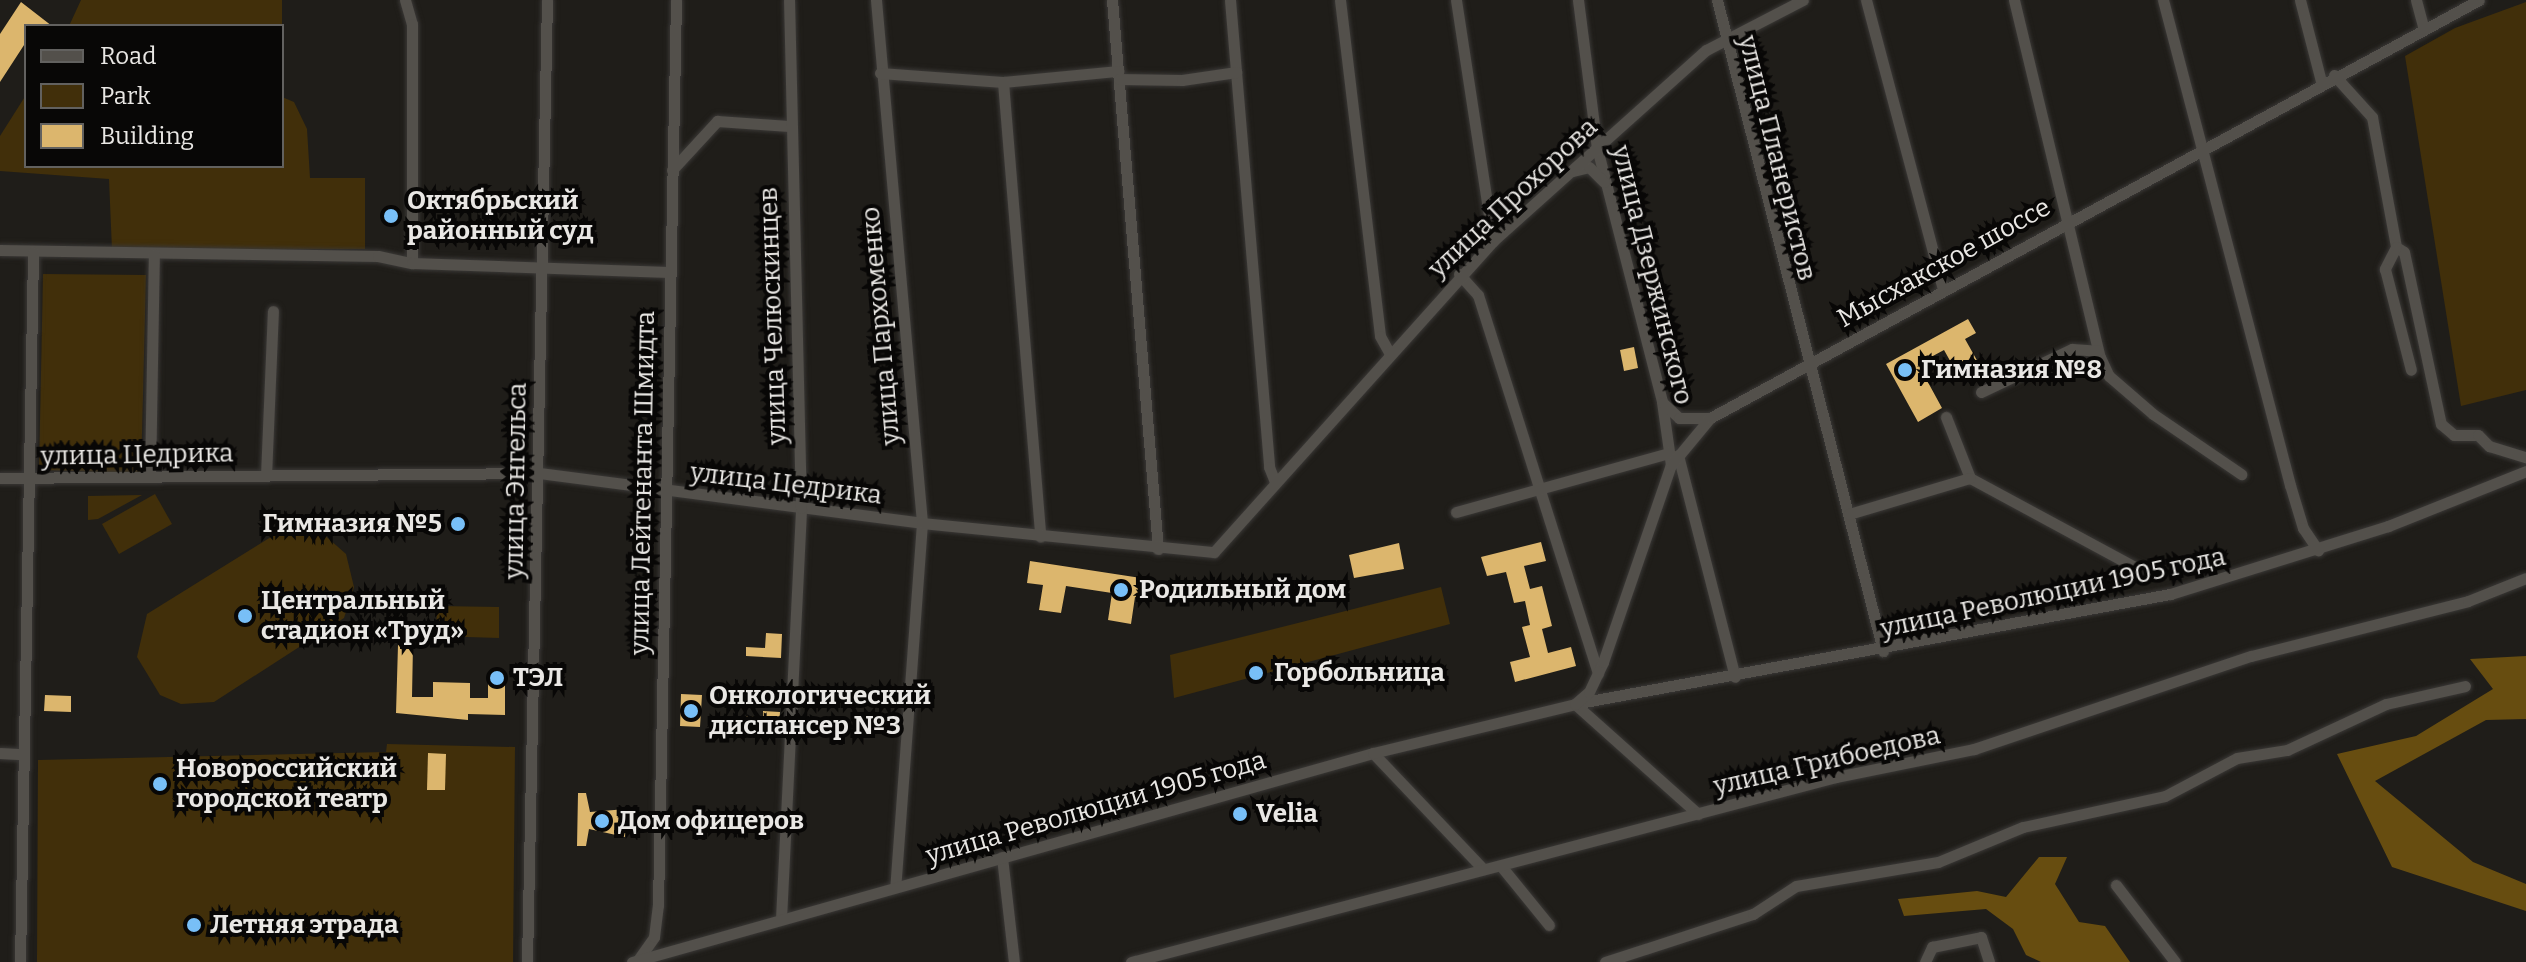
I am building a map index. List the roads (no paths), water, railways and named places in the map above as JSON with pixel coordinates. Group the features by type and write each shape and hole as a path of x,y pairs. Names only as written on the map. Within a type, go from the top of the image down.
{"street":[{"path":"405,0 412,38 412,263"},
{"name":"улица Энгельса","path":"527,962 547,0"},
{"name":"улица Лейтенанта Шмидта","path":"634,961 654,937 658,905 676,0"},
{"name":"улица Челюскинцев","path":"781,919 801,508 789,126 789,0"},
{"name":"улица Пархоменко","path":"876,0 880,73 922,523 895,887"},
{"path":"1112,0 1158,549"},
{"path":"1230,0 1275,482"},
{"path":"1340,0 1380,336 1390,354"},
{"path":"1456,0 1493,241"},
{"name":"улица Дзержинского","path":"1578,0 1597,148 1662,402 1673,457 1735,677"},
{"name":"улица Планеристов","path":"1717,0 1805,364 1849,514 1883,651"},
{"name":"улица Прохорова","path":"1225,543 1459,274 1493,241 1725,38 1803,0"},
{"path":"1866,0 1943,290"},
{"path":"2014,0 2070,219 2098,351 2109,376 2153,414 2241,474"},
{"path":"2163,0 2290,485 2303,528 2318,550"},
{"path":"2300,0 2321,81"},
{"path":"2416,0 2423,26"},
{"name":"Мысхакское шоссе","path":"1577,703 1598,674 1673,457 1710,418 2321,81 2423,26 2479,0"},
{"path":"880,73 1003,82 1118,75 1182,80 1236,72"},
{"path":"2334,75 2372,117 2396,247 2385,269 2411,370"},
{"path":"1003,82 1040,536"},
{"path":"672,170 717,121 789,126"},
{"path":"1567,174 1589,167 1607,186"},
{"path":"2396,247 2404,252 2441,424 2454,435 2478,435 2489,446 2526,457"},
{"path":"0,250 378,256 412,263 669,272"},
{"path":"20,962 33,252"},
{"path":"150,477 154,254"},
{"path":"1459,274 1478,295 1543,488 1598,674"},
{"path":"266,476 273,311"},
{"path":"1981,392 2072,349 2098,351"},
{"path":"1662,402 1679,418 1710,418"},
{"path":"1946,417 1970,478 2144,572"},
{"path":"1456,512 1673,457"},
{"name":"улица Революции 1905 года","path":"634,961 1373,753 1577,703 1883,651 2170,594 2318,550 2526,471"},
{"name":"улица Цедрика","path":"0,478 539,473 665,492 1200,556 1225,543"},
{"path":"1849,514 1970,478"},
{"name":"улица Грибоедова","path":"1131,962 1698,814 2043,730 2251,656 2468,601 2526,578"},
{"path":"1605,962 1753,914 1796,886 1938,862 2023,827 2165,796 2237,758 2287,750 2386,704 2465,686"},
{"path":"1594,720 1592,708 1604,698"},
{"path":"1577,703 1698,814"},
{"path":"0,753 22,754"},
{"path":"1373,753 1483,869"},
{"path":"1002,857 1014,962"},
{"path":"1501,866 1549,925"},
{"path":"2116,885 2175,962"},
{"path":"1925,962 1932,947 1981,937 1989,962"}],"place":[{"name":"Октябрьский районный суд","path":"391,216"},
{"name":"Гимназия №8","path":"1905,370"},
{"name":"Гимназия №5","path":"458,524"},
{"name":"Родильный дом","path":"1121,590"},
{"name":"Центральный стадион «Труд»","path":"245,616"},
{"name":"Горбольница","path":"1256,673"},
{"name":"ТЭЛ","path":"497,678"},
{"name":"Онкологический диспансер №3","path":"691,711"},
{"name":"Новороссийский городской театр","path":"160,784"},
{"name":"Velia","path":"1240,814"},
{"name":"Дом офицеров","path":"602,821"},
{"name":"Летняя этрада","path":"194,925"}]}
